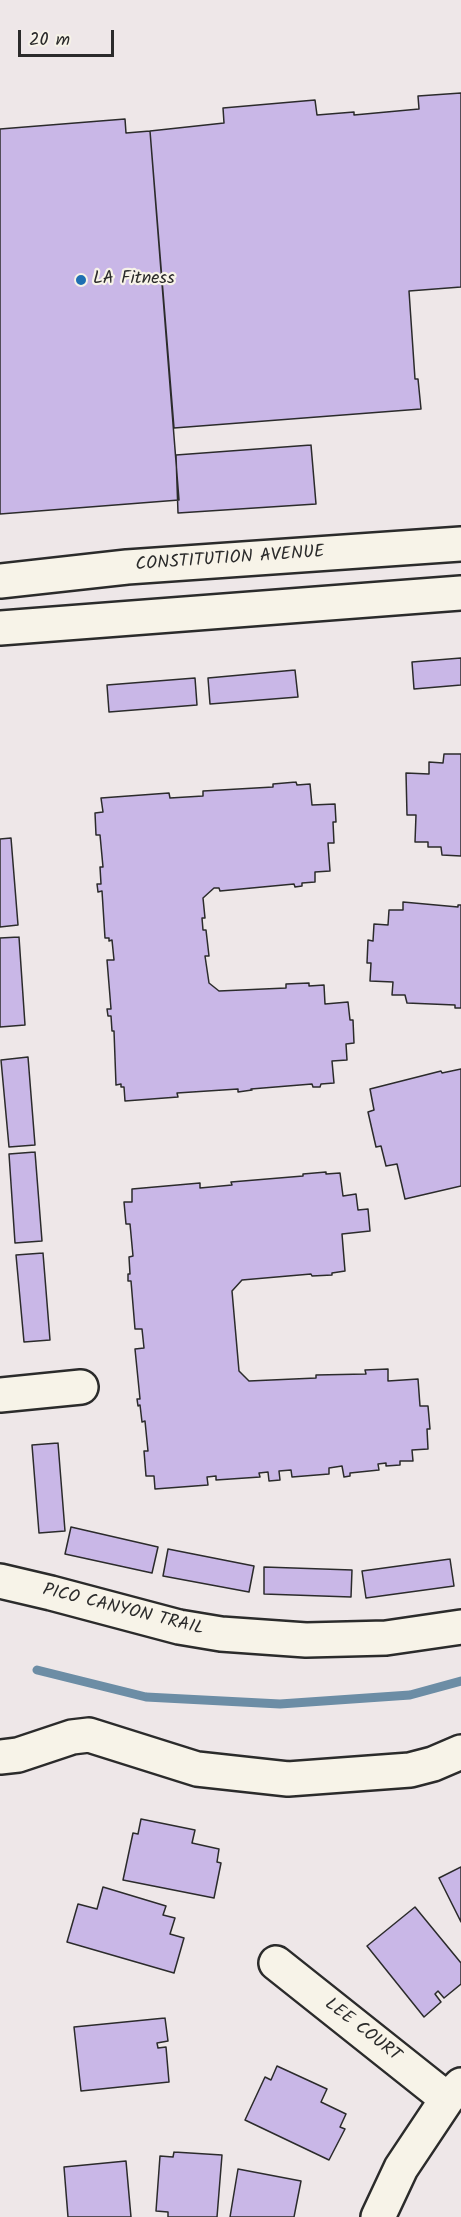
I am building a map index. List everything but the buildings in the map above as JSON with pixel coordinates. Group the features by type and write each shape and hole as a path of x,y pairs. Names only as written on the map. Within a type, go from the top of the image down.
{"main road":[{"name":"CONSTITUTION AVENUE","path":"0,581 126,567 461,544"},
{"path":"0,628 461,593"},
{"path":"0,1395 81,1388"},
{"name":"PICO CANYON TRAIL","path":"0,1581 179,1627 221,1634 306,1640 386,1638 461,1627"},
{"path":"0,1757 18,1755 72,1737 89,1735 197,1770 288,1779 411,1770 433,1764 461,1752"},
{"name":"LEE COURT","path":"276,1963 454,2092"},
{"path":"378,2217 400,2168 454,2092"}],"waterway":[{"path":"37,1670 146,1697 280,1704 410,1695 461,1681"}],"place":[{"name":"LA Fitness","path":"81,280"}]}
